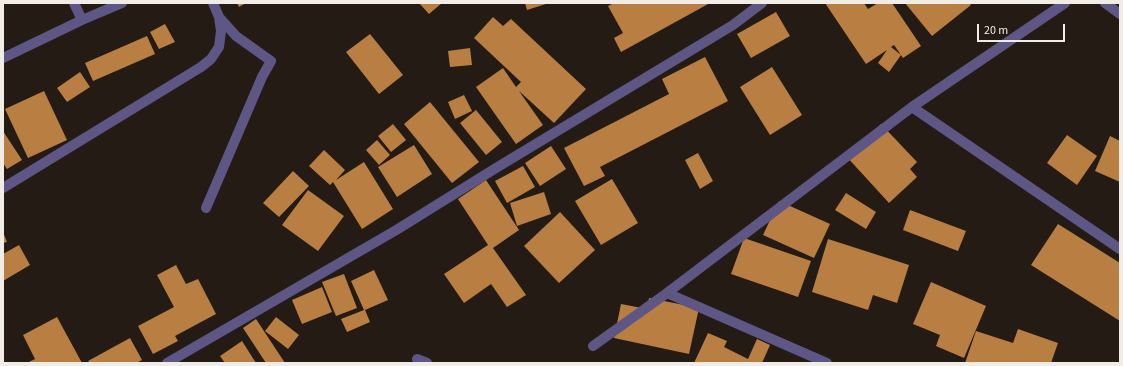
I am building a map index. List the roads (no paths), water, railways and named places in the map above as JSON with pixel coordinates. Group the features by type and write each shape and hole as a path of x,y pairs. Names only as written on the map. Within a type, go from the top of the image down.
{"street":[{"path":"74,3 82,20"},
{"path":"3,58 82,20 122,3"},
{"path":"3,188 212,59 219,48 221,31 219,17 213,3"},
{"path":"167,363 398,229 733,25 762,3"},
{"path":"593,346 667,293 912,107 1064,3"},
{"path":"1105,3 1120,14"},
{"path":"206,208 262,77 271,61 236,36 219,17"},
{"path":"912,107 1120,249"},
{"path":"667,293 826,363"},
{"path":"417,358 427,363"}]}
